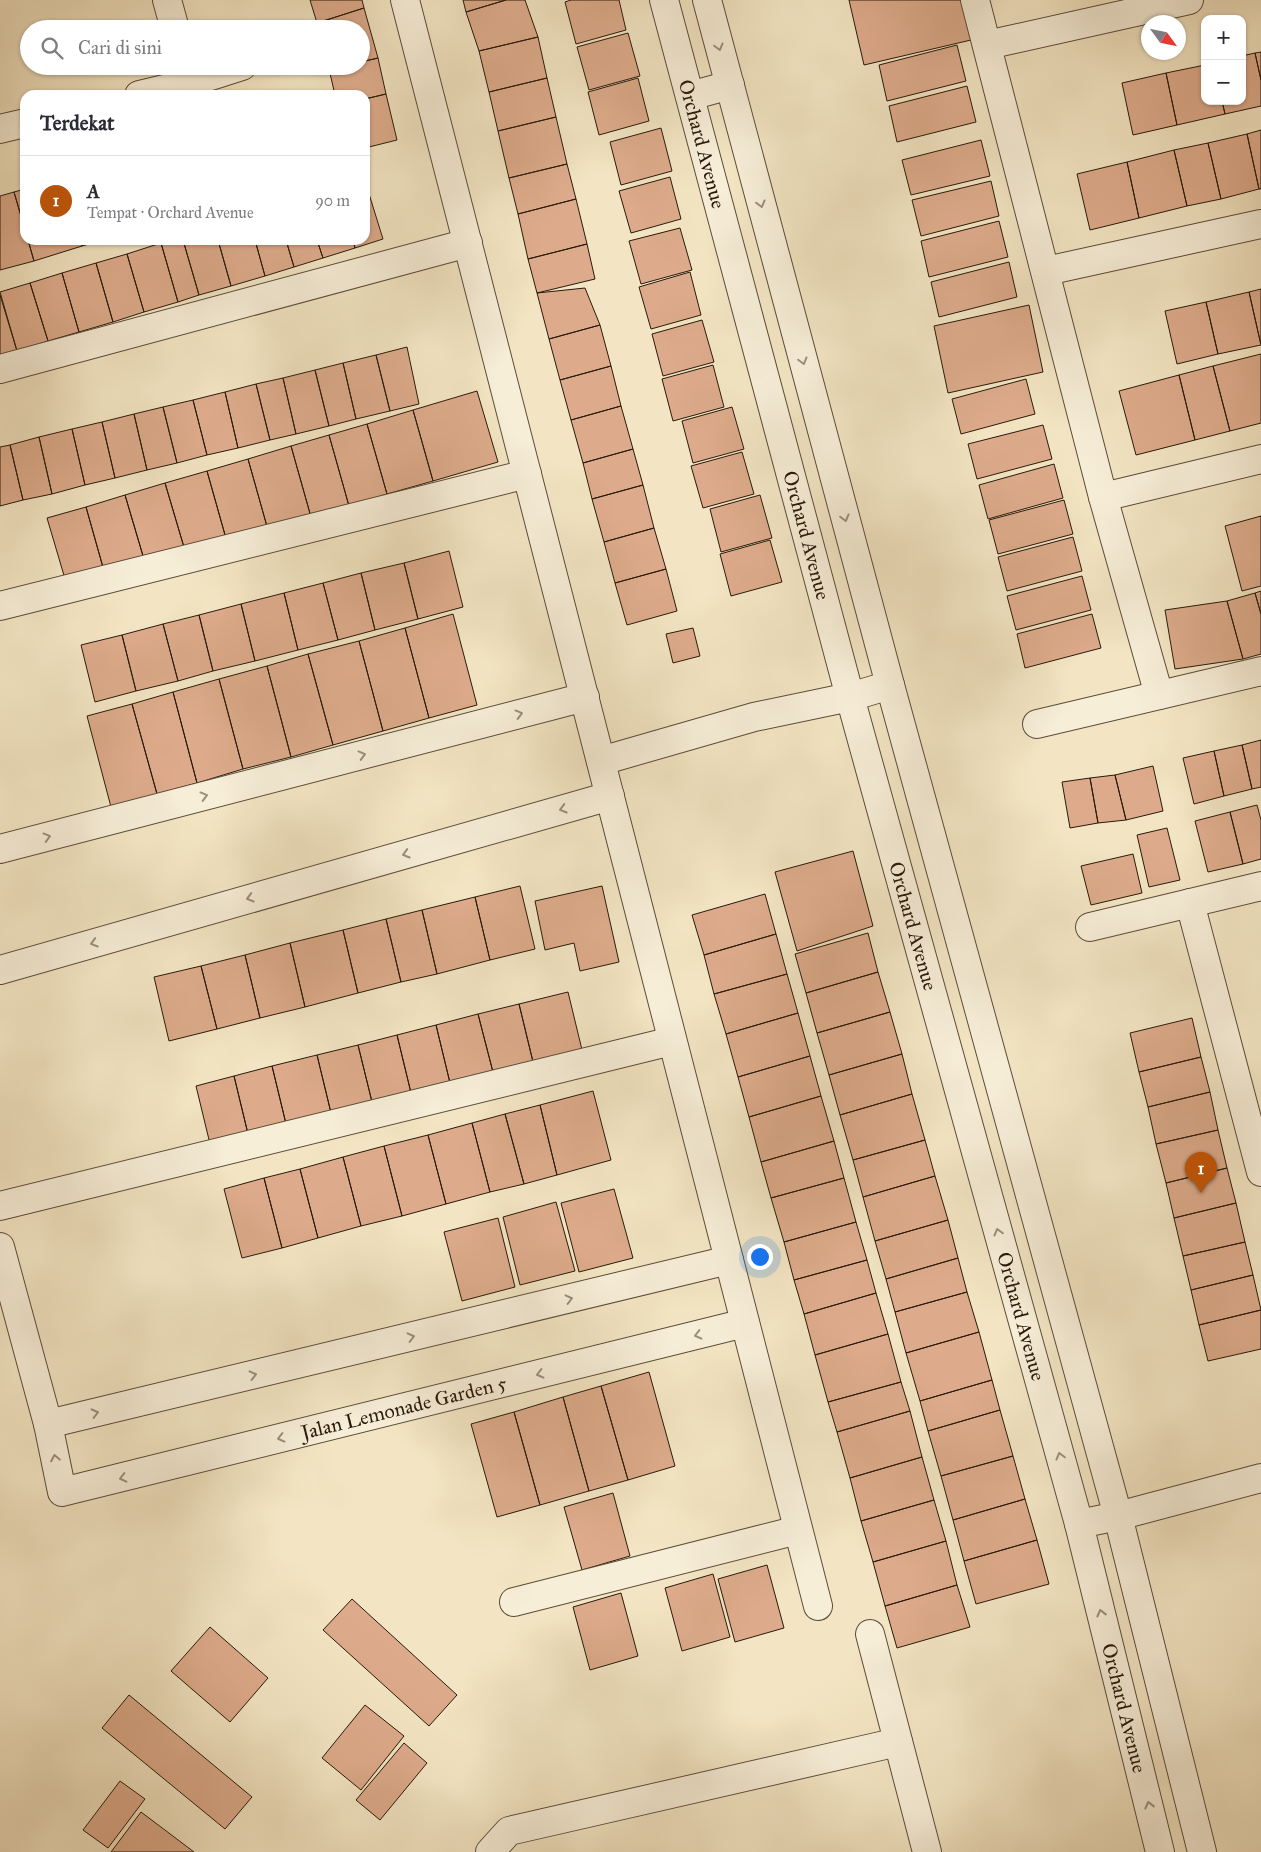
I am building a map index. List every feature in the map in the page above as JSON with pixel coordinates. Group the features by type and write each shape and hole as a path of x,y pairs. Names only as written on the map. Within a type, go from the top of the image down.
{"street":[{"path":"167,0 172,20"},
{"path":"405,0 818,1606"},
{"name":"Orchard Avenue","path":"664,0 850,696 1079,1524 1160,1852"},
{"name":"Orchard Avenue","path":"707,0 890,685 1118,1516 1202,1852"},
{"path":"975,0 1103,496 1158,695"},
{"path":"987,45 1189,0"},
{"path":"150,90 184,75"},
{"path":"690,96 730,85"},
{"path":"0,129 20,124"},
{"path":"1046,272 1261,224"},
{"path":"0,369 468,243"},
{"path":"1103,496 1261,459"},
{"path":"0,606 527,474"},
{"path":"1037,724 1261,671"},
{"path":"600,761 754,717 850,696 890,685"},
{"path":"0,849 584,697"},
{"path":"0,970 610,796"},
{"path":"1090,927 1261,886"},
{"path":"1190,903 1255,1131 1261,1172"},
{"path":"0,1206 672,1040"},
{"path":"0,1247 48,1424 729,1260"},
{"name":"Jalan Lemonade Garden 5","path":"48,1424 62,1492 745,1323"},
{"path":"1079,1524 1118,1516 1261,1478"},
{"path":"514,1602 798,1530"},
{"path":"870,1634 927,1852"},
{"path":"490,1852 509,1831 898,1742"}],"building":[{"path":"310,0 362,0 364,8 326,20 316,20"},
{"path":"463,0 506,0 466,12"},
{"path":"506,0 525,0 538,37 479,51 466,12"},
{"path":"571,0 619,0 626,30 576,44 565,2"},
{"path":"849,0 962,0 971,40 864,65"},
{"path":"364,8 367,20 326,20"},
{"path":"370,29 378,58 370,60"},
{"path":"628,33 640,76 589,90 577,47"},
{"path":"538,37 547,78 489,92 479,51"},
{"path":"957,45 966,81 887,101 879,65"},
{"path":"1261,52 1261,80 1255,53"},
{"path":"1255,53 1261,80 1261,106 1225,114 1223,105 1246,105 1246,55"},
{"path":"378,58 386,94 370,98 370,90 334,90 330,75 370,75 370,60"},
{"path":"1201,66 1201,105 1223,105 1225,114 1177,125 1166,73"},
{"path":"1166,73 1177,125 1133,135 1122,83"},
{"path":"547,78 556,117 498,131 489,92"},
{"path":"638,78 649,121 599,135 588,92"},
{"path":"967,86 976,122 897,142 889,106"},
{"path":"386,94 397,140 370,147 370,98"},
{"path":"556,117 567,164 509,178 498,131"},
{"path":"661,128 672,171 621,185 610,142"},
{"path":"1261,130 1261,189 1259,189 1247,134"},
{"path":"1247,134 1259,189 1221,199 1208,143"},
{"path":"981,140 990,176 911,195 902,160"},
{"path":"1208,143 1221,199 1187,206 1174,150"},
{"path":"1174,150 1187,206 1139,218 1127,162"},
{"path":"1127,162 1139,218 1090,230 1077,174"},
{"path":"567,164 576,199 518,214 509,178"},
{"path":"670,177 681,219 631,233 619,191"},
{"path":"991,181 999,216 921,236 912,200"},
{"path":"20,190 20,213 14,192"},
{"path":"14,192 20,213 20,245 29,245 34,261 0,270 0,196"},
{"path":"370,197 383,239 370,243"},
{"path":"576,199 587,244 528,259 518,214"},
{"path":"999,221 1008,257 929,277 921,241"},
{"path":"680,228 692,270 641,284 629,241"},
{"path":"587,244 595,279 537,293 528,259"},
{"path":"29,245 82,246 34,261"},
{"path":"155,245 162,245 178,302 144,312 127,254"},
{"path":"162,245 184,245 199,295 178,302"},
{"path":"184,245 219,245 231,286 199,295"},
{"path":"219,245 256,245 265,276 231,286"},
{"path":"256,245 287,245 294,267 265,276"},
{"path":"287,245 319,245 323,258 294,267"},
{"path":"319,245 354,245 355,248 323,258"},
{"path":"127,254 144,312 113,322 96,263"},
{"path":"1009,262 1017,297 939,317 931,282"},
{"path":"96,263 113,322 79,332 62,273"},
{"path":"690,272 701,315 651,329 639,287"},
{"path":"62,273 79,332 48,341 30,283"},
{"path":"30,283 48,341 17,351 0,292"},
{"path":"585,288 600,325 549,339 537,293"},
{"path":"1261,289 1261,345 1249,292"},
{"path":"1249,292 1261,345 1218,354 1206,302"},
{"path":"0,295 17,351 0,356"},
{"path":"1206,302 1218,354 1177,364 1165,311"},
{"path":"1029,305 1043,372 948,393 934,326"},
{"path":"702,320 714,362 663,376 652,334"},
{"path":"600,325 611,366 560,380 549,339"},
{"path":"407,347 419,404 390,411 376,355"},
{"path":"1261,354 1261,423 1230,431 1213,366"},
{"path":"376,355 390,411 356,419 343,363"},
{"path":"343,363 356,419 329,426 315,370"},
{"path":"713,365 724,407 673,421 662,379"},
{"path":"611,366 621,406 571,420 560,380"},
{"path":"1213,366 1230,431 1195,440 1179,375"},
{"path":"315,370 329,426 296,434 283,378"},
{"path":"1179,375 1195,440 1136,455 1119,391"},
{"path":"283,378 296,434 270,440 256,384"},
{"path":"1026,379 1035,414 961,434 952,399"},
{"path":"256,384 270,440 238,448 225,392"},
{"path":"477,391 498,462 433,481 413,410"},
{"path":"225,392 238,448 207,455 193,400"},
{"path":"193,400 207,455 177,463 163,407"},
{"path":"621,406 633,449 583,463 571,420"},
{"path":"163,407 177,463 147,470 134,414"},
{"path":"732,407 744,449 693,463 682,421"},
{"path":"413,410 433,481 387,494 367,424"},
{"path":"134,414 147,470 115,478 102,422"},
{"path":"102,422 115,478 85,485 72,429"},
{"path":"367,424 387,494 349,506 329,435"},
{"path":"1043,425 1052,459 977,479 968,444"},
{"path":"72,429 85,485 52,494 39,437"},
{"path":"329,435 349,506 311,517 291,446"},
{"path":"39,437 52,494 23,500 10,445"},
{"path":"10,445 23,500 0,506 0,447"},
{"path":"291,446 311,517 268,530 248,459"},
{"path":"633,449 643,485 592,499 583,463"},
{"path":"742,452 754,494 703,508 691,466"},
{"path":"248,459 268,530 227,542 207,471"},
{"path":"1054,464 1063,498 988,519 979,485"},
{"path":"207,471 227,542 186,554 165,483"},
{"path":"165,483 186,554 146,566 125,495"},
{"path":"643,485 654,528 604,542 592,499"},
{"path":"125,495 146,566 106,578 86,507"},
{"path":"760,495 772,538 721,552 710,509"},
{"path":"1064,500 1073,534 998,554 989,520"},
{"path":"86,507 106,578 68,589 47,518"},
{"path":"1261,516 1261,586 1242,591 1225,526"},
{"path":"654,528 666,569 615,583 604,542"},
{"path":"1073,537 1082,571 1007,591 998,557"},
{"path":"770,540 782,582 731,596 720,554"},
{"path":"449,551 463,607 418,619 404,563"},
{"path":"404,563 418,619 375,630 361,573"},
{"path":"666,569 677,611 627,625 615,583"},
{"path":"361,573 375,630 338,640 323,583"},
{"path":"1082,576 1091,610 1016,630 1007,596"},
{"path":"323,583 338,640 298,650 284,593"},
{"path":"1261,591 1261,614 1255,593"},
{"path":"284,593 298,650 255,661 241,604"},
{"path":"1255,593 1261,614 1261,654 1243,659 1227,601"},
{"path":"1227,601 1243,659 1175,669 1165,610"},
{"path":"241,604 255,661 213,671 199,615"},
{"path":"453,614 477,705 429,718 405,628"},
{"path":"1092,614 1101,648 1025,668 1017,634"},
{"path":"199,615 213,671 178,681 163,624"},
{"path":"163,624 178,681 136,691 122,635"},
{"path":"405,628 429,718 383,731 359,641"},
{"path":"693,628 700,656 673,663 666,634"},
{"path":"122,635 136,691 95,702 81,645"},
{"path":"359,641 383,731 333,745 308,654"},
{"path":"308,654 333,745 291,757 267,666"},
{"path":"267,666 291,757 243,769 219,679"},
{"path":"219,679 243,769 197,783 173,692"},
{"path":"173,692 197,783 157,794 132,704"},
{"path":"132,704 157,794 111,807 87,716"},
{"path":"1261,740 1261,787 1252,789 1242,745"},
{"path":"1242,745 1252,789 1224,796 1214,751"},
{"path":"1214,751 1224,796 1194,804 1183,758"},
{"path":"1153,766 1163,811 1126,820 1115,775"},
{"path":"1115,775 1126,820 1098,823 1090,778"},
{"path":"1090,778 1098,823 1070,828 1062,782"},
{"path":"1257,805 1261,820 1261,859 1243,864 1230,812"},
{"path":"1230,812 1243,864 1208,872 1195,821"},
{"path":"1167,828 1180,880 1149,887 1137,835"},
{"path":"853,851 873,926 797,951 775,872"},
{"path":"1133,854 1142,893 1091,905 1081,866"},
{"path":"520,886 535,949 490,960 475,897"},
{"path":"602,886 619,962 580,971 574,943 545,950 535,901"},
{"path":"765,894 776,934 704,955 692,915"},
{"path":"475,897 490,960 437,974 422,910"},
{"path":"422,910 437,974 401,982 386,919"},
{"path":"386,919 401,982 358,993 343,930"},
{"path":"343,930 358,993 305,1007 290,943"},
{"path":"868,933 878,972 806,993 795,954"},
{"path":"776,934 787,974 714,994 704,955"},
{"path":"290,943 305,1007 260,1018 245,955"},
{"path":"245,955 260,1018 217,1029 201,966"},
{"path":"201,966 217,1029 169,1041 154,977"},
{"path":"878,972 890,1012 817,1033 806,993"},
{"path":"787,974 798,1013 726,1034 714,994"},
{"path":"568,992 583,1054 534,1066 519,1004"},
{"path":"519,1004 534,1066 494,1076 478,1014"},
{"path":"890,1012 902,1054 829,1075 817,1033"},
{"path":"798,1013 810,1056 738,1077 726,1034"},
{"path":"478,1014 494,1076 451,1087 436,1025"},
{"path":"1192,1018 1201,1057 1139,1072 1130,1033"},
{"path":"436,1025 451,1087 412,1097 397,1035"},
{"path":"397,1035 412,1097 373,1106 358,1045"},
{"path":"358,1045 373,1106 332,1117 317,1055"},
{"path":"902,1054 912,1094 840,1115 829,1075"},
{"path":"317,1055 332,1117 287,1128 272,1066"},
{"path":"810,1056 821,1096 749,1117 738,1077"},
{"path":"1201,1057 1210,1092 1148,1107 1139,1072"},
{"path":"272,1066 287,1128 249,1138 234,1076"},
{"path":"234,1076 249,1138 211,1148 196,1086"},
{"path":"593,1091 611,1160 557,1175 540,1105"},
{"path":"1210,1092 1218,1130 1156,1144 1148,1107"},
{"path":"912,1094 925,1140 853,1160 840,1115"},
{"path":"821,1096 834,1141 761,1162 749,1117"},
{"path":"540,1105 557,1175 524,1184 505,1114"},
{"path":"505,1114 524,1184 490,1192 472,1123"},
{"path":"472,1123 490,1192 446,1204 428,1135"},
{"path":"1218,1130 1227,1168 1166,1183 1156,1144"},
{"path":"428,1135 446,1204 402,1216 384,1146"},
{"path":"925,1140 935,1176 863,1197 853,1160"},
{"path":"834,1141 844,1178 771,1198 761,1162"},
{"path":"384,1146 402,1216 361,1226 343,1157"},
{"path":"343,1157 361,1226 318,1238 300,1169"},
{"path":"1227,1168 1236,1203 1174,1218 1166,1183"},
{"path":"300,1169 318,1238 282,1248 264,1178"},
{"path":"935,1176 948,1220 875,1241 863,1197"},
{"path":"264,1178 282,1248 242,1258 224,1189"},
{"path":"844,1178 856,1222 784,1242 771,1198"},
{"path":"614,1189 633,1258 579,1272 561,1203"},
{"path":"556,1202 575,1271 520,1285 503,1217"},
{"path":"1236,1203 1245,1242 1183,1256 1174,1218"},
{"path":"498,1218 515,1287 462,1301 444,1232"},
{"path":"948,1220 958,1258 886,1279 875,1241"},
{"path":"856,1222 867,1260 794,1280 784,1242"},
{"path":"1245,1242 1253,1275 1191,1290 1183,1256"},
{"path":"958,1258 967,1292 895,1312 886,1279"},
{"path":"867,1260 876,1293 804,1314 794,1280"},
{"path":"1253,1275 1261,1310 1199,1325 1191,1290"},
{"path":"967,1292 979,1332 906,1353 895,1312"},
{"path":"876,1293 888,1334 815,1355 804,1314"},
{"path":"1261,1310 1261,1349 1208,1361 1199,1325"},
{"path":"979,1332 992,1380 920,1401 906,1353"},
{"path":"888,1334 901,1382 828,1402 815,1355"},
{"path":"649,1372 675,1466 628,1480 601,1386"},
{"path":"992,1380 1000,1410 928,1431 920,1401"},
{"path":"901,1382 910,1411 837,1432 828,1402"},
{"path":"601,1386 628,1480 589,1491 563,1397"},
{"path":"563,1397 589,1491 540,1505 514,1412"},
{"path":"1000,1410 1013,1456 941,1476 928,1431"},
{"path":"910,1411 922,1457 850,1478 837,1432"},
{"path":"514,1412 540,1505 497,1517 471,1424"},
{"path":"1013,1456 1025,1499 953,1520 941,1476"},
{"path":"922,1457 934,1500 861,1521 850,1478"},
{"path":"613,1493 630,1556 582,1570 564,1507"},
{"path":"1025,1499 1037,1540 964,1561 953,1520"},
{"path":"934,1500 946,1541 873,1562 861,1521"},
{"path":"1037,1540 1049,1584 976,1604 964,1561"},
{"path":"946,1541 957,1585 885,1606 873,1562"},
{"path":"767,1565 784,1628 735,1642 718,1579"},
{"path":"713,1574 730,1637 682,1651 665,1588"},
{"path":"957,1585 970,1627 897,1648 885,1606"},
{"path":"621,1593 638,1656 590,1670 573,1607"},
{"path":"352,1599 457,1695 429,1726 323,1630"},
{"path":"210,1627 268,1678 230,1722 171,1671"},
{"path":"129,1695 252,1797 225,1829 102,1728"},
{"path":"365,1705 404,1736 361,1790 322,1758"},
{"path":"404,1743 427,1763 380,1820 356,1800"},
{"path":"120,1781 145,1799 108,1848 83,1830"},
{"path":"141,1812 194,1852 111,1852"}],"place":[{"name":"A","path":"1201,1193"}]}
